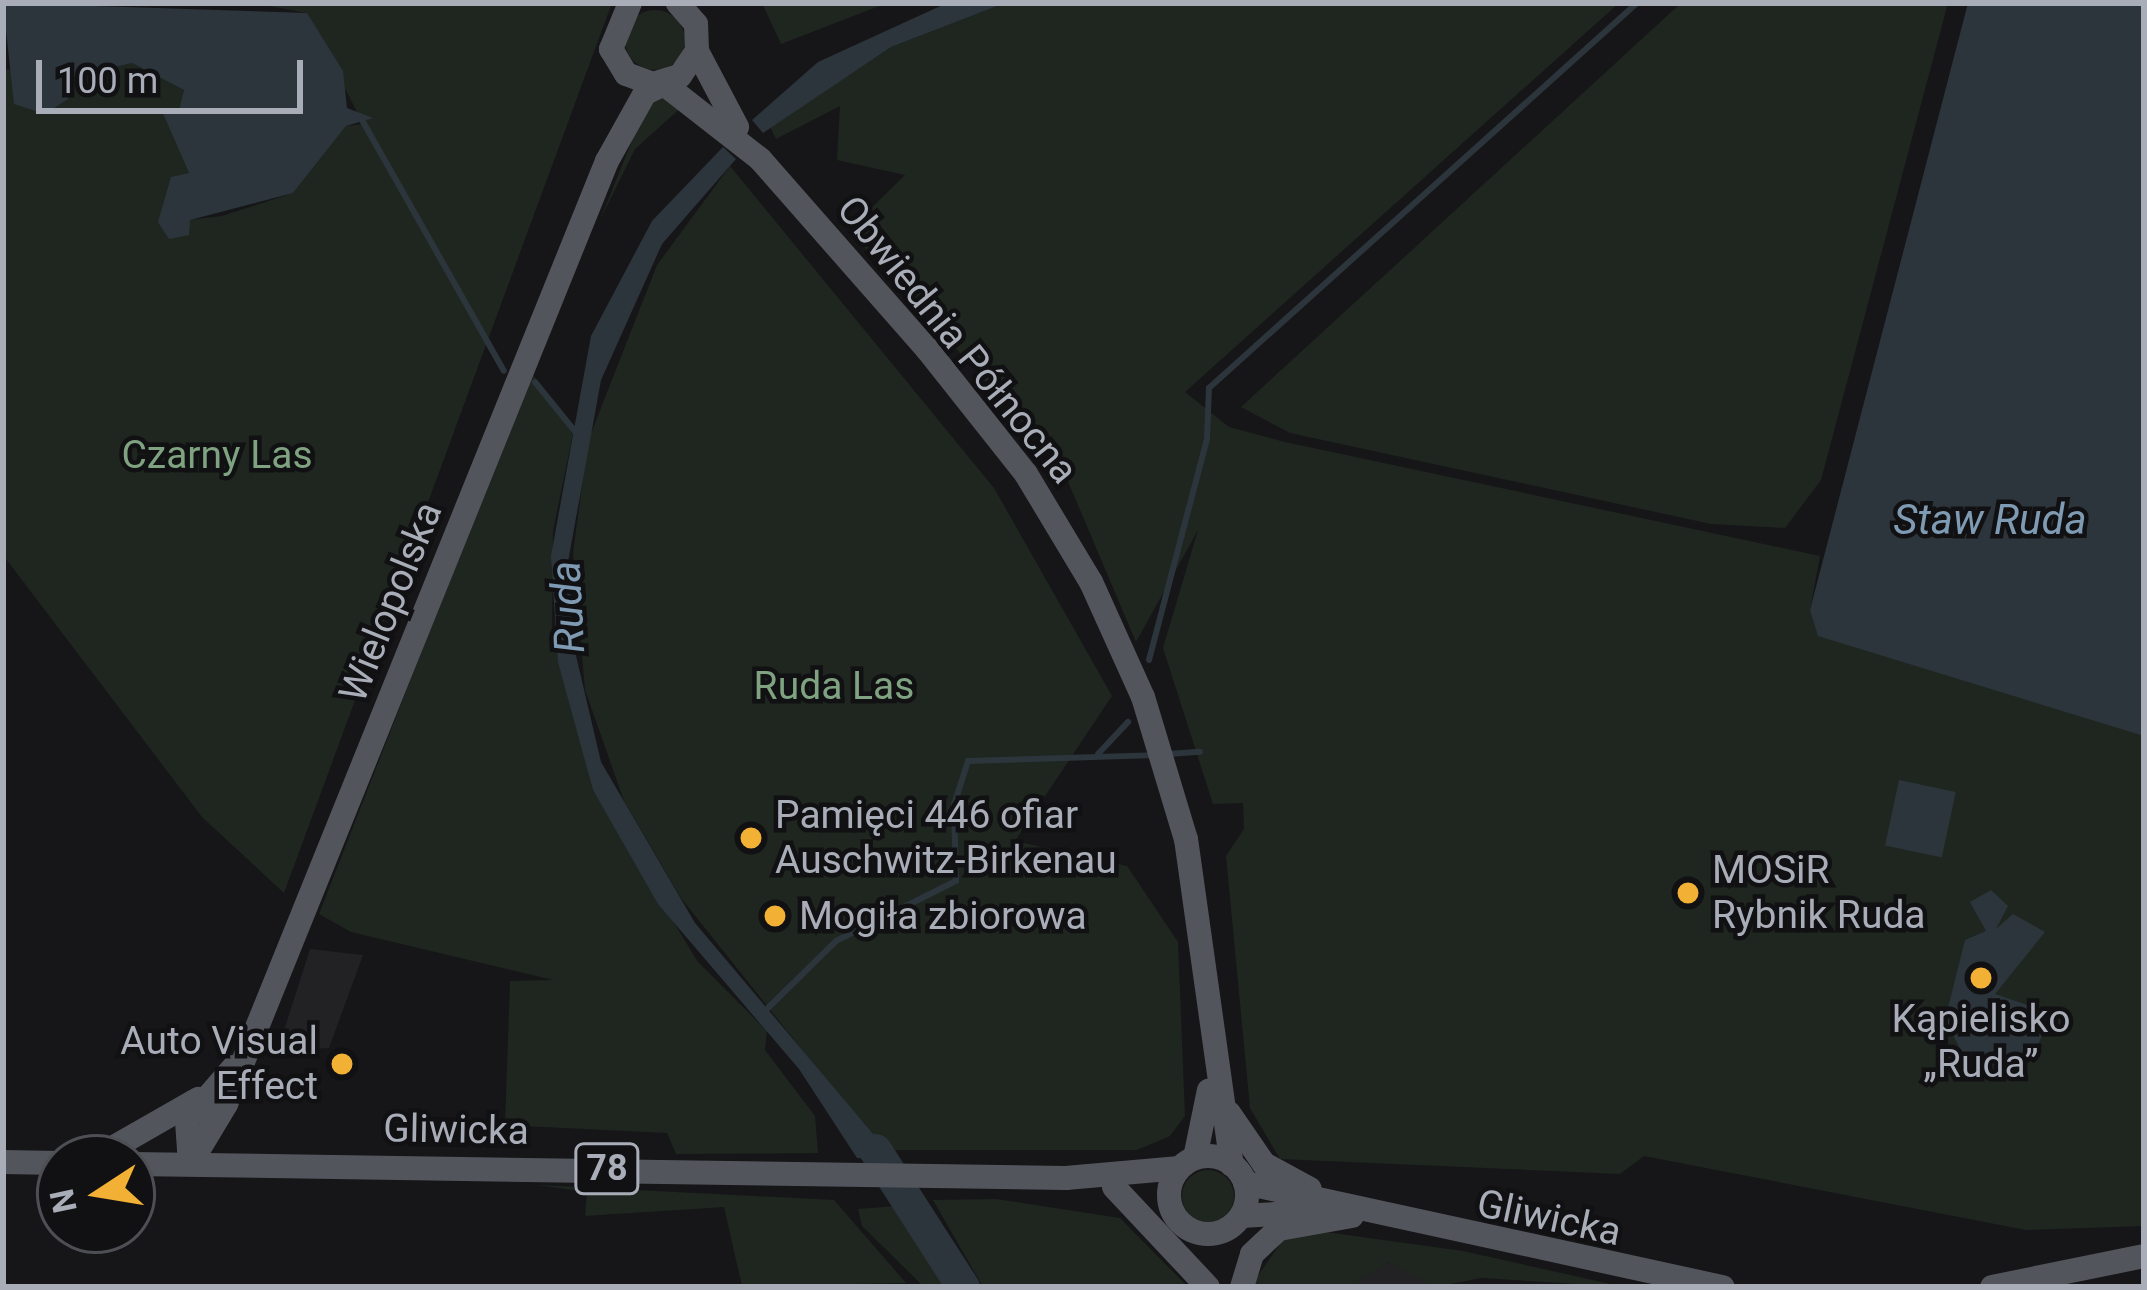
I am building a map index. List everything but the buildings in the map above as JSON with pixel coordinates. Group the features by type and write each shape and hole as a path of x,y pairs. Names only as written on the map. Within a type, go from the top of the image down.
{"main road":[{"name":"Wielopolska","path":"607,161 617,64 610,34 630,3"},
{"name":"Obwiednia Północna","path":"686,8 724,120"},
{"name":"Wielopolska","path":"190,1164 221,1114 234,1066 607,161 660,84 697,51"},
{"name":"Obwiednia Północna","path":"617,64 724,120 769,168 1000,438 1110,620 1186,839 1220,1096 1239,1174 1236,1222"},
{"name":"Obwiednia Północna","path":"1170,1206 1187,1163 1214,1057"},
{"name":"Wielopolska","path":"137,1134 198,1099 234,1066"},
{"path":"1220,1096 1264,1164 1360,1215"},
{"path":"190,1164 182,1134 198,1099"},
{"path":"221,1114 250,1161"},
{"name":"Gliwicka","path":"156,1164 250,1161 1066,1178 1187,1163"},
{"path":"3,1162 36,1162"},
{"name":"78","path":"1187,1163 1239,1174"},
{"name":"Gliwicka","path":"1239,1174 1360,1215 1723,1287"},
{"name":"Gliwicka","path":"1066,1178 1114,1187 1170,1206"},
{"path":"1114,1187 1208,1287"},
{"name":"78","path":"1170,1206 1198,1234 1236,1222"},
{"path":"1237,1287 1252,1254 1279,1229 1360,1215"},
{"name":"Gliwicka","path":"1236,1222 1360,1215"},
{"path":"1236,1222 1237,1287"},
{"path":"1198,1234 1220,1287"},
{"path":"1992,1287 2144,1256"}],"shaded area":[{"path":"310,949 363,955 329,1048 290,1050 279,1046"},
{"path":"1389,1262 1422,1270 1436,1287 1348,1287"}],"green space":[{"name":"Czarny Las","path":"252,3 612,3 284,893 202,817 3,555 3,69 73,77 132,63 184,90 180,112 163,112 189,173 189,220 222,216 293,193 346,126 363,124 307,13"},
{"path":"762,3 887,3 781,44"},
{"name":"MOSiR Rybnik Ruda","path":"1005,3 1619,3 1185,392 1229,427 1285,442 1820,556 1810,610 2144,736 2144,1226 2026,1230 1644,1156 1620,1174 1280,1159 1250,1108 1226,856 1244,829 1243,803 1213,804 1163,648 1198,530 1136,642 1061,465 849,230 905,175 837,160 840,106 776,139 770,127 891,47"},
{"path":"1681,3 1948,3 1821,480 1785,528 1711,524 1290,433 1241,407"},
{"path":"655,10 676,19 685,40 676,61 655,70 634,61 625,40 634,19"},
{"path":"663,97 684,105 635,149 600,220 647,104"},
{"name":"Ruda Las","path":"730,166 994,488 1112,696 1015,841 1127,866 1178,942 1185,1116 1170,1136 1137,1150 882,1150 681,898 624,801 585,690 573,553 588,441 657,265"},
{"path":"531,372 573,433 553,531 552,626 593,790 698,962 767,1031 765,1050 815,1116 818,1153 676,1154 667,1133 505,1125 510,981 553,980 351,932 319,914"},
{"path":"1208,1170 1226,1178 1234,1196 1226,1214 1208,1222 1190,1214 1182,1196 1190,1178"},
{"path":"537,1185 834,1200 906,1283 742,1286 724,1207 585,1216 587,1192"},
{"path":"996,1199 1120,1218 1188,1287 983,1287 933,1200"},
{"path":"897,1206 949,1287 924,1287 862,1226 858,1209"},
{"path":"1311,1230 1463,1251 1624,1287 1481,1278 1435,1287 1389,1262 1349,1287 1250,1287 1285,1237"}],"water":[{"path":"3,3 307,13 343,71 347,108 373,118 346,126 293,193 190,220 189,235 169,239 158,222 171,177 189,173 162,111 179,111 184,90 132,63 74,77 68,99 45,114 14,104"},
{"path":"947,3 1005,3 891,47 763,133 752,120 818,62"},
{"name":"Staw Ruda","path":"1968,3 2144,3 2144,736 1818,636 1810,610"},
{"path":"723,147 736,159 662,244 601,380 568,562 574,647 601,762 695,923 895,1160 857,1158 799,1069 658,904 593,790 558,662 551,556 591,336 652,221"},
{"path":"1899,780 1956,792 1942,858 1885,846"},
{"name":"Kąpielisko „Ruda”","path":"1991,890 2008,906 1996,929 2013,914 2045,932 1995,994 2051,1013 2036,1050 1998,1067 1963,1054 1945,1020 1965,940 1986,931 1970,902"},
{"path":"925,1205 939,1246 970,1287 949,1287 897,1206"}],"waterway":[{"path":"1149,660 1207,439 1209,388 1637,3"},
{"path":"362,120 504,371"},
{"path":"535,382 578,435"},
{"path":"1098,754 1128,722"},
{"path":"1168,754 1200,752"},
{"path":"768,1008 836,941 956,881 954,805 968,761 1155,755"},
{"name":"Ruda","path":"875,1150 963,1287"}],"place":[{"name":"Pamięci 446 ofiar Auschwitz-Birkenau","path":"751,838"},
{"name":"MOSiR Rybnik Ruda","path":"1688,893"},
{"name":"Mogiła zbiorowa","path":"775,916"},
{"name":"Kąpielisko „Ruda”","path":"1981,978"},
{"name":"Auto Visual Effect","path":"342,1064"}]}
